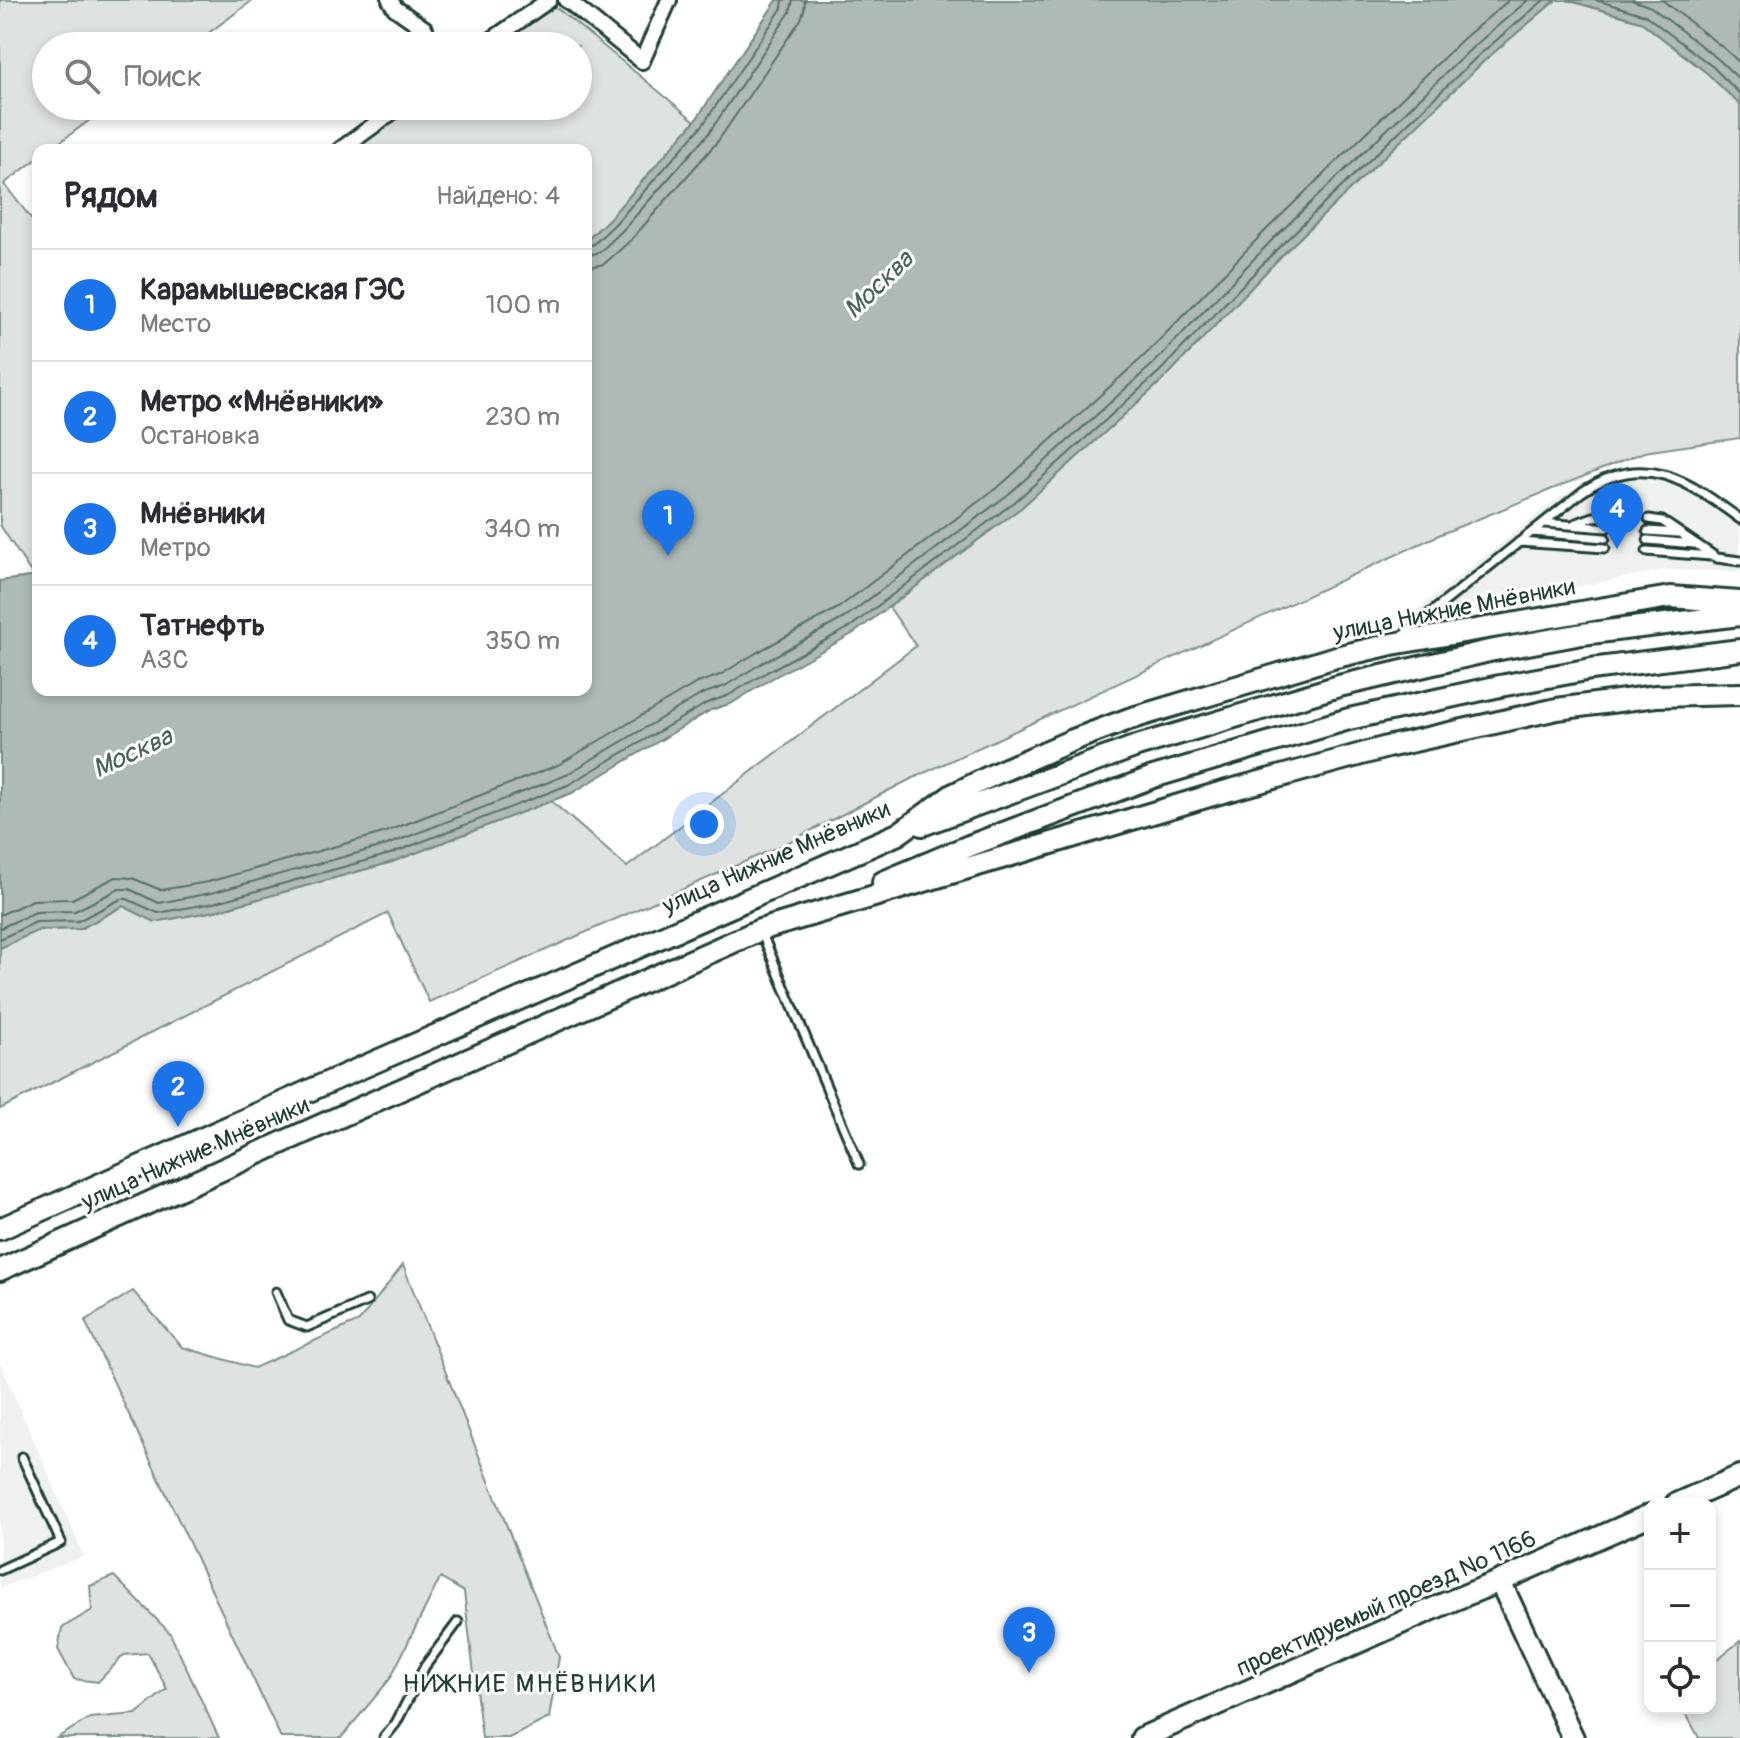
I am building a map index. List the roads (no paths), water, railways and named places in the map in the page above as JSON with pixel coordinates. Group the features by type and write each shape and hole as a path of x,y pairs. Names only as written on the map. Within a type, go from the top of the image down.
{"main road":[{"name":"улица Нижние Мнёвники","path":"0,1229 898,834 952,795 999,772 1129,719 1336,657 1392,644 1670,597 1740,602"},
{"path":"898,834 1137,746 1325,690 1489,651 1582,634 1740,615"},
{"path":"799,917 969,846 1153,777 1349,719 1591,669 1740,650"},
{"name":"улица Нижние Мнёвники","path":"0,1270 760,930 799,917 1387,747 1557,709 1656,696 1740,694"},
{"path":"287,1101 301,1134"},
{"path":"1690,1498 1740,1476"},
{"name":"проектируемый проезд № 1166","path":"1142,1738 1644,1518"},
{"path":"1500,1581 1573,1738"}],"street":[{"path":"390,0 395,8 426,32"},
{"path":"502,32 549,0"},
{"path":"566,0 642,61 669,0"},
{"path":"348,144 381,120"}],"lane":[{"path":"1392,644 1599,481 1640,471 1660,473 1698,491 1740,519"},
{"path":"1570,525 1607,516"},
{"path":"1649,519 1662,521 1717,558"},
{"path":"1543,523 1606,528"},
{"path":"1648,531 1680,533"},
{"path":"1532,532 1605,538"},
{"path":"1648,540 1696,544"},
{"path":"1519,542 1605,548"},
{"path":"1647,551 1740,561"},
{"path":"760,930 859,1164"},
{"path":"276,1292 288,1320 307,1327 367,1301"},
{"path":"0,1570 61,1542 22,1457"},
{"path":"384,1738 396,1723 425,1666 458,1622"}],"water":[{"name":"Москва","path":"777,0 1556,0 1485,60 1285,252 1166,377 1022,507 854,633 732,703 711,710 572,793 392,862 215,911 155,922 123,906 80,929 39,930 0,948 0,581 32,577 32,696 592,696 592,235 695,121"},
{"path":"1567,0 1740,0 1740,105 1707,73 1640,21"}],"place":[{"name":"Татнефть","path":"1617,549"},
{"name":"Карамышевская ГЭС","path":"668,556"},
{"name":"Метро «Мнёвники»","path":"178,1127"},
{"name":"Мнёвники","path":"1029,1673"}],"district":[{"name":"НИЖНИЕ МНЁВНИКИ","path":"530,1683"}]}
